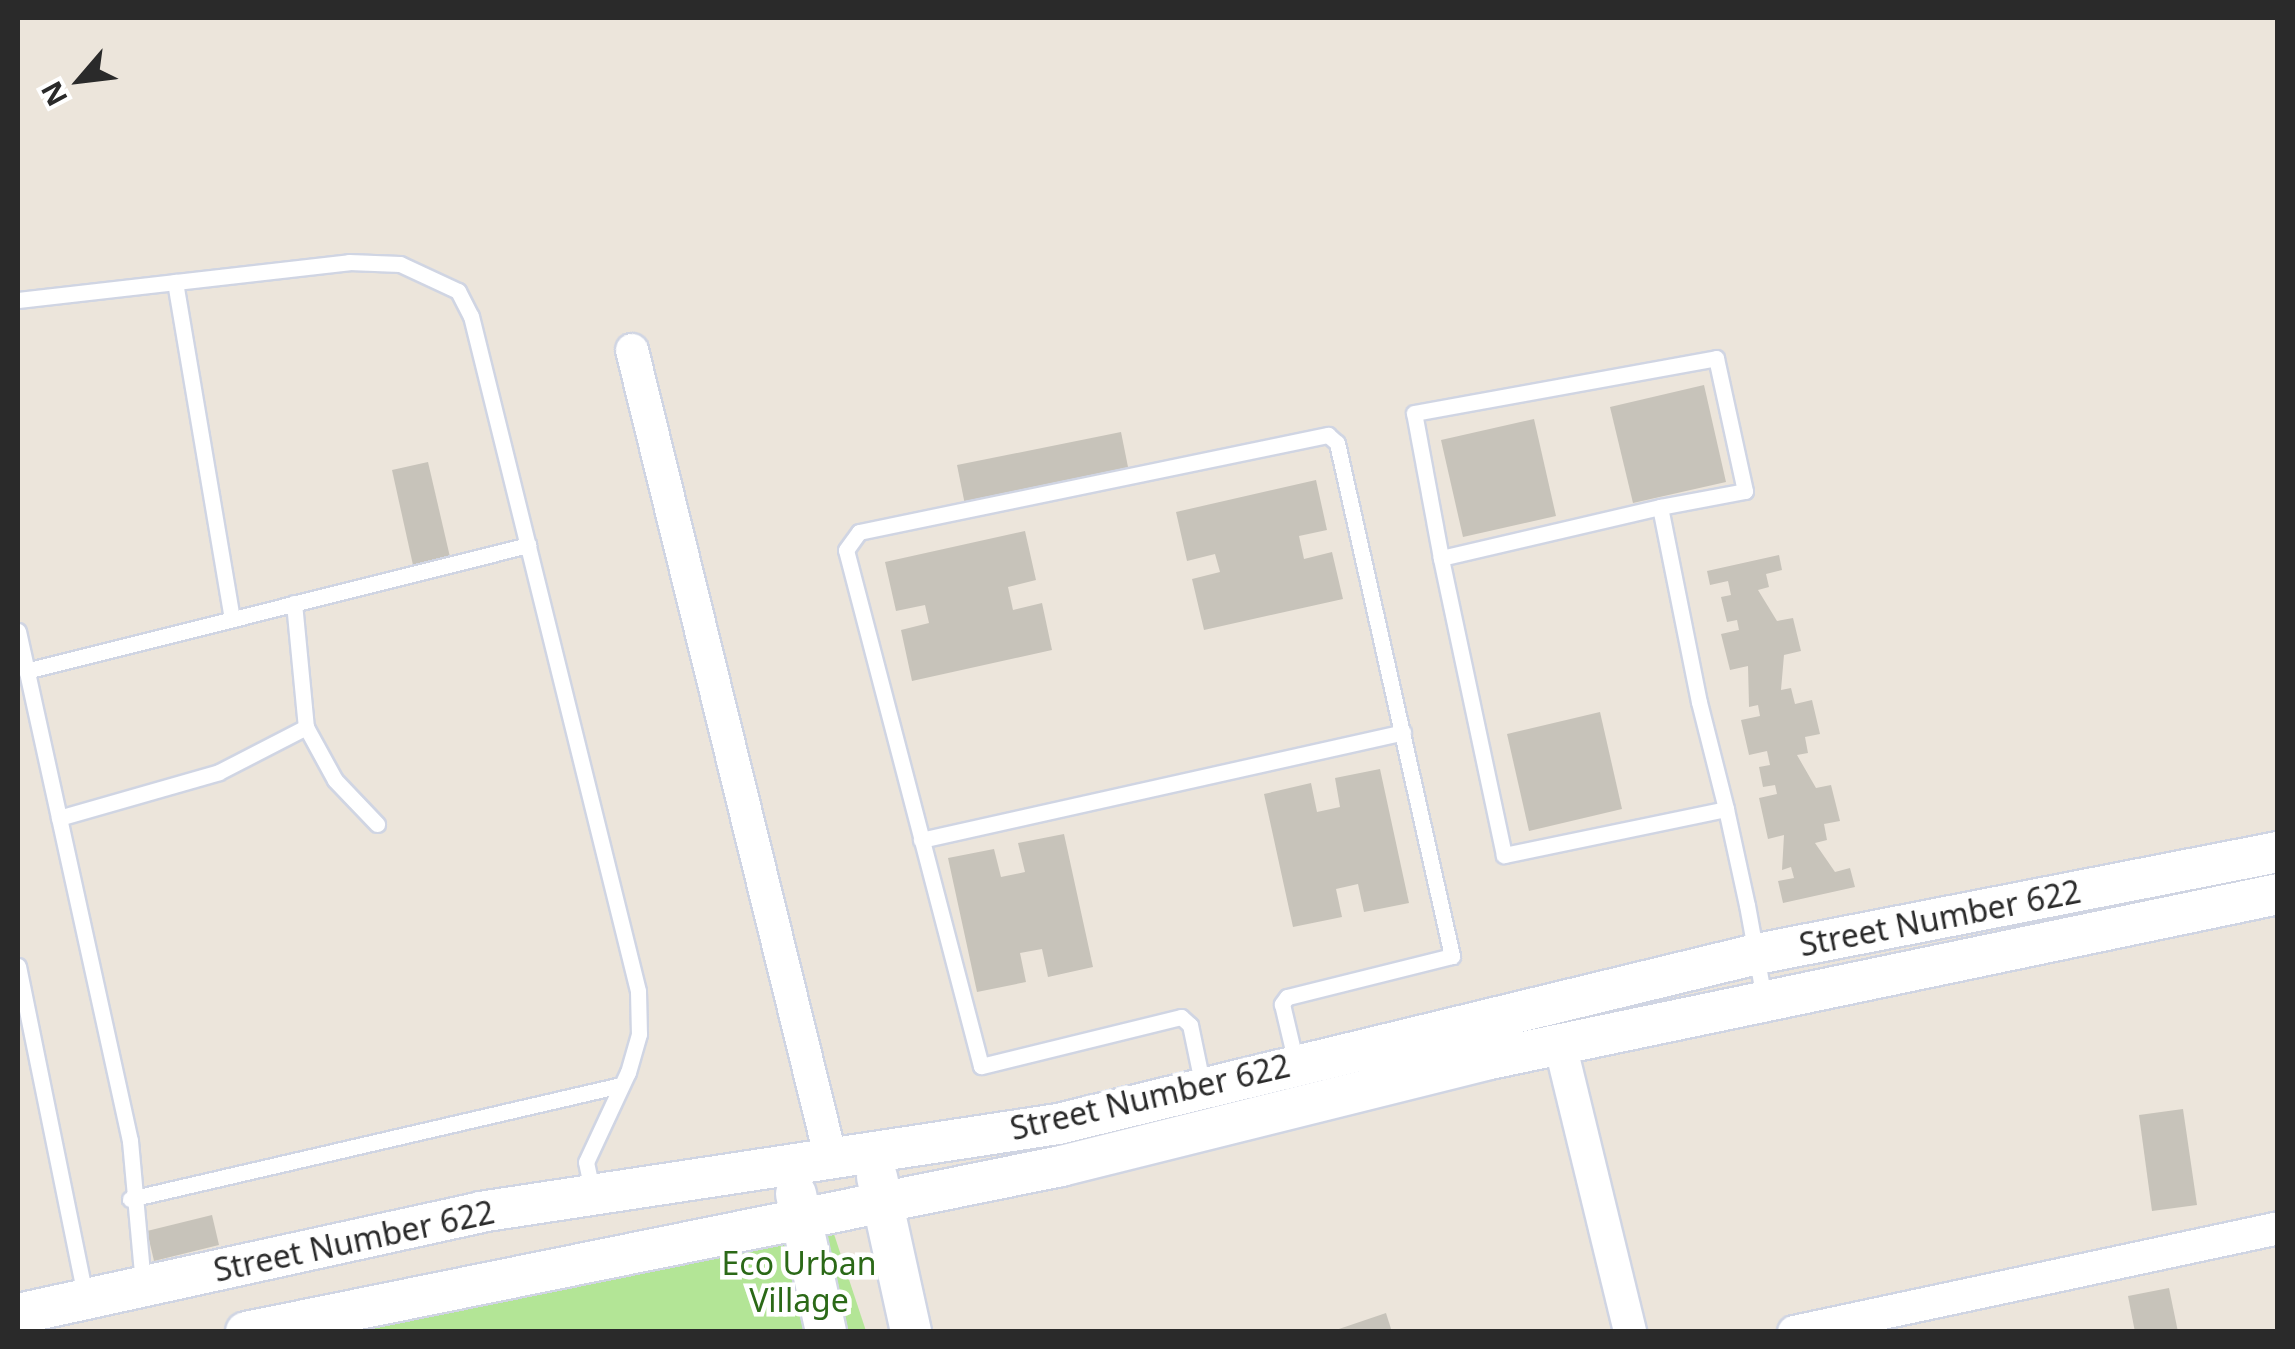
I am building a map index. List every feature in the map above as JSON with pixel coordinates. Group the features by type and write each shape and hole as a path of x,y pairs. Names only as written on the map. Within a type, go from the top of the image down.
{"street":[{"path":"632,350 831,1159"},
{"name":"Street Number 622","path":"18,1314 480,1212 1058,1124 1296,1063 1757,954 2278,852"},
{"name":"Street Number 622","path":"246,1332 1060,1166 1560,1044 2278,894"},
{"path":"1560,1044 1630,1332"},
{"path":"872,1153 911,1332"},
{"path":"790,1165 826,1332"},
{"path":"1794,1332 2278,1228"}],"lane":[{"path":"18,300 349,262 439,275 471,316 638,992 639,1034 586,1162 593,1194"},
{"path":"174,282 232,618"},
{"path":"1441,558 1744,491 1716,358 1414,413 1441,558 1504,856 1726,809"},
{"path":"1204,1086 1190,1025 1181,1017 981,1066 846,550 859,532 1328,435 1338,443 1452,956 1287,997 1296,1063"},
{"path":"1660,507 1765,1003"},
{"path":"26,670 528,544"},
{"path":"294,603 306,727 335,780 378,824"},
{"path":"18,631 130,1141 130,1199 144,1287"},
{"path":"59,818 219,772 306,727"},
{"path":"921,840 1403,732"},
{"path":"18,966 86,1300"},
{"path":"130,1199 621,1085"}],"green space":[{"name":"Eco Urban Village","path":"831,1225 866,1331 358,1332"}],"building":[{"path":"1704,385 1726,482 1633,503 1610,407"},
{"path":"1534,419 1556,516 1463,537 1441,440"},
{"path":"1121,432 1129,472 965,505 957,465"},
{"path":"428,462 450,557 413,565 392,470"},
{"path":"1316,480 1327,530 1299,536 1304,559 1332,552 1343,599 1204,630 1192,579 1220,572 1215,554 1187,561 1176,512"},
{"path":"1025,531 1036,580 1008,587 1013,610 1042,603 1052,650 912,681 901,630 929,623 925,605 896,611 885,562"},
{"path":"1779,555 1782,570 1766,574 1769,587 1758,590 1777,621 1793,618 1801,651 1784,655 1781,690 1791,688 1795,704 1812,700 1820,734 1805,737 1808,753 1797,755 1816,788 1831,785 1840,821 1824,824 1827,840 1815,843 1835,872 1850,868 1855,887 1783,903 1778,881 1794,878 1791,867 1782,870 1784,835 1768,839 1759,798 1777,794 1775,785 1763,787 1759,767 1770,765 1767,751 1749,755 1741,720 1760,716 1758,705 1749,707 1748,666 1730,670 1721,634 1739,630 1737,620 1727,622 1721,597 1731,595 1728,581 1710,585 1707,571"},
{"path":"1600,712 1622,809 1529,831 1507,734"},
{"path":"1380,769 1409,903 1364,912 1358,884 1336,889 1342,917 1293,927 1264,794 1311,783 1317,812 1340,807 1335,778"},
{"path":"1064,834 1093,967 1048,977 1042,949 1020,953 1026,982 977,992 948,858 994,849 1001,877 1025,872 1018,843"},
{"path":"2183,1109 2197,1205 2152,1211 2139,1115"},
{"path":"212,1215 219,1245 154,1261 147,1231"},
{"path":"2169,1288 2178,1332 2135,1332 2128,1296"},
{"path":"1386,1313 1392,1332 1333,1332 1333,1331"}]}
